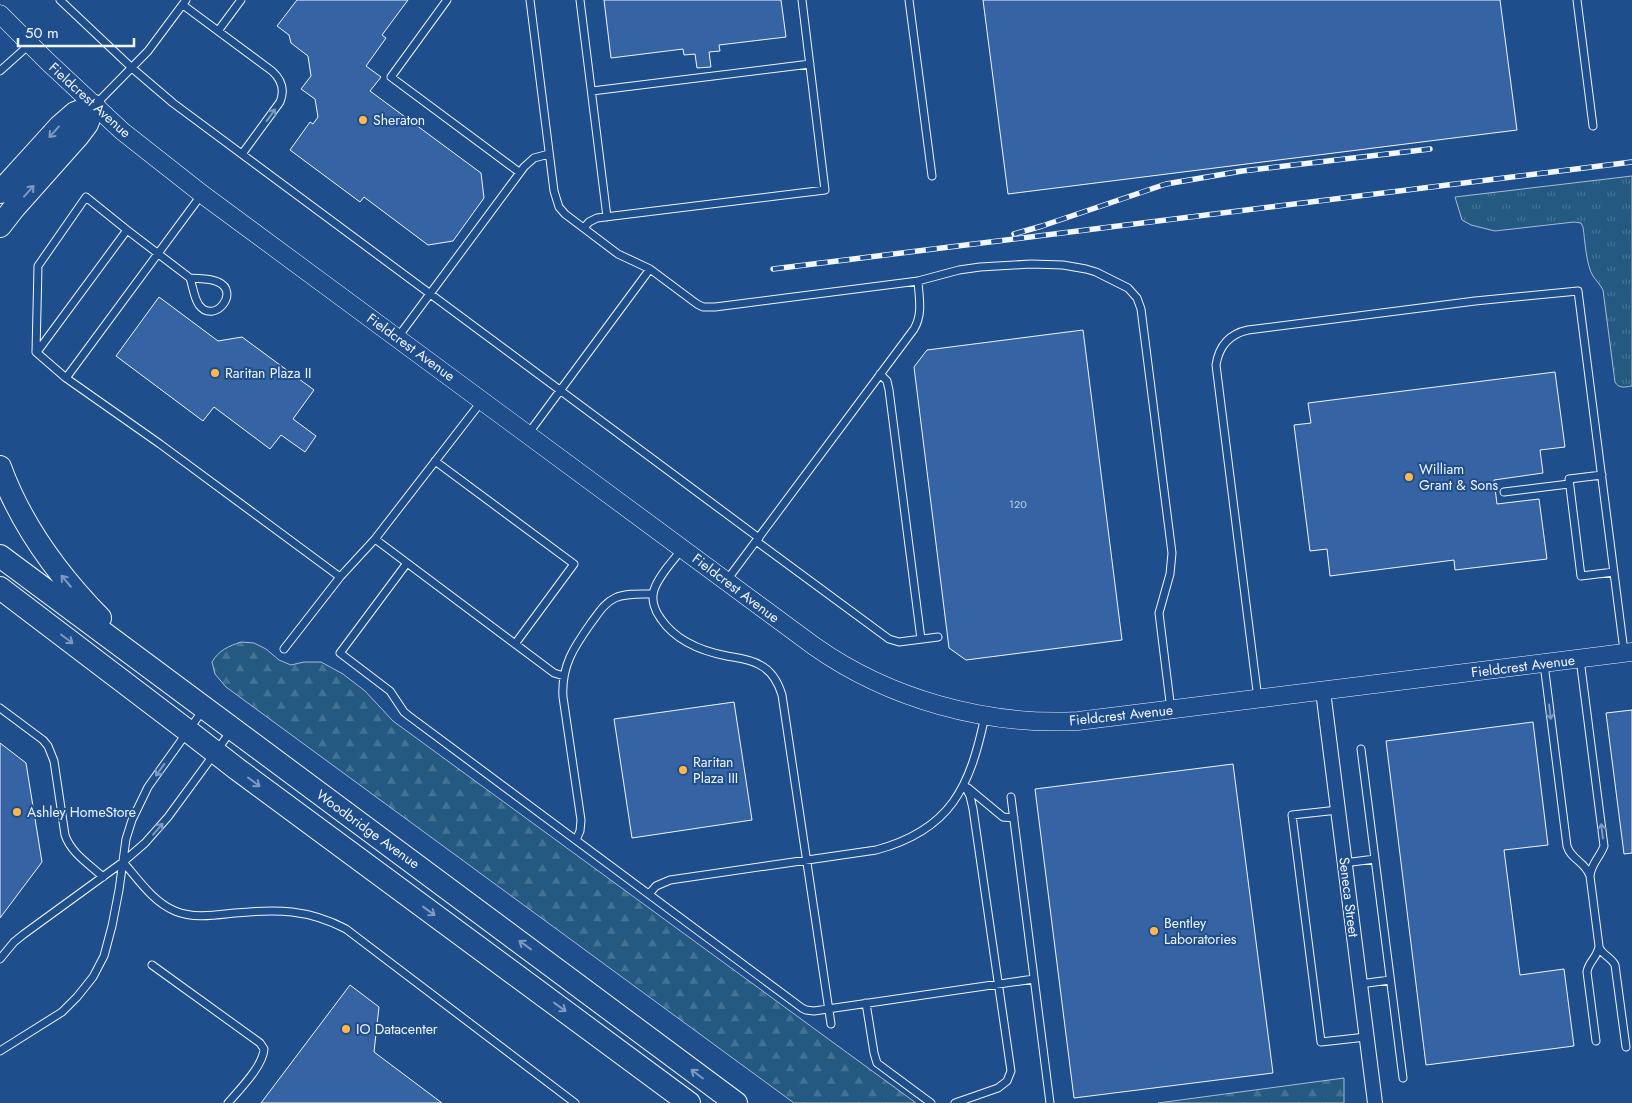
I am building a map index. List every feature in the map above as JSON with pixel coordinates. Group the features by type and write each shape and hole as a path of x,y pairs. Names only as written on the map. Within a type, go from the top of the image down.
{"main road":[{"path":"0,192 60,126 76,113 94,106"},
{"path":"0,226 78,136 94,106"},
{"path":"0,467 18,508 34,536 62,576 122,639 177,688"},
{"name":"Woodbridge Avenue","path":"0,556 736,1103"},
{"path":"0,588 237,769 689,1103"}],"street":[{"name":"Fieldcrest Avenue","path":"0,14 29,44 122,131 202,194 814,646 849,668 918,698 939,705 985,715 1022,720 1065,722 1628,653"},
{"name":"Seneca Street","path":"1323,691 1375,1103"}],"lane":[{"path":"60,0 132,68 173,102 561,390 884,636 899,642 938,637"},
{"path":"218,31 241,0"},
{"path":"447,0 391,77 520,172"},
{"path":"530,0 556,202 562,211 618,254 650,269 697,304 708,307 918,282 959,270 1012,264 1055,264 1086,269 1128,288 1137,298 1141,309 1172,553 1170,574 1160,606 1159,619 1171,710"},
{"path":"580,0 608,217"},
{"path":"584,228 592,220 608,217 826,190 802,0"},
{"path":"909,0 932,176"},
{"path":"1577,0 1593,126"},
{"path":"94,106 154,44 185,2 218,31 276,74 282,87 283,92 280,102 242,154"},
{"path":"0,71 29,44"},
{"path":"592,91 810,64"},
{"path":"398,337 520,172 530,160 549,154"},
{"path":"66,378 202,194"},
{"path":"36,352 38,266 86,197 190,278 214,280 221,284 226,290 227,295 224,305 220,309 212,311 202,307 197,300 190,278"},
{"path":"36,352 126,230"},
{"path":"528,434 650,269"},
{"path":"726,581 914,329 919,318 918,282"},
{"path":"1258,699 1216,372 1216,365 1222,346 1231,337 1248,330 1474,301 1578,291 1614,572 1628,653"},
{"path":"36,352 66,378 160,444 340,577"},
{"path":"880,374 887,381 889,390 921,639"},
{"path":"284,650 340,577 375,539 483,400"},
{"path":"435,461 574,564 515,644"},
{"path":"1602,475 1569,479 1581,576 1614,572"},
{"path":"1504,492 1570,484"},
{"path":"375,539 554,673 564,676"},
{"path":"682,548 656,584 653,601 658,615 669,630 686,642 704,650 760,664 770,672 778,683 784,701 831,1024"},
{"path":"406,563 340,653 390,691 404,712 806,1010 814,1011 866,1004 1034,978"},
{"path":"576,840 580,831 581,814 563,697 564,676 573,648 608,602 625,595 653,594"},
{"path":"1580,659 1604,846 1593,863 1590,876"},
{"path":"1544,663 1566,846 1569,853 1586,867 1590,876 1599,946 1602,952 1615,965 1626,1047"},
{"path":"0,708 43,740 48,746 54,762 67,842 75,852 103,877"},
{"path":"0,1051 62,1012 93,977 104,956 112,926 128,829 137,808 153,780 204,708"},
{"path":"649,894 656,886 670,880 876,850 913,837 928,828 943,815 964,784 978,749 985,715"},
{"path":"0,959 14,942 24,934 145,844 232,729"},
{"path":"1361,750 1403,1078"},
{"path":"964,784 1003,817 1014,818"},
{"path":"955,1103 998,1088 1010,1076 1011,1066 973,809 970,796 964,784"},
{"path":"1011,797 1050,1103"},
{"path":"1338,810 1292,815 1321,1042 1366,1036"},
{"path":"1344,863 1375,859"},
{"path":"123,862 156,898 173,911 181,914 198,916 264,911 292,912 328,920 346,929 575,1103"},
{"path":"1596,1042 1587,972 1588,965 1597,954 1599,946"},
{"path":"152,965 260,1043 264,1049 264,1056 258,1066 228,1103"},
{"path":"1360,984 1390,980"},
{"path":"866,1004 877,1063 931,1103"}],"green space":[{"path":"1632,176 1632,386 1622,387 1618,386 1615,382 1603,290 1594,278 1587,259 1581,223 1574,222 1495,231 1471,225 1462,220 1455,197"},
{"path":"241,642 254,643 266,649 279,660 291,665 304,662 321,662 343,674 365,691 393,721 916,1103 794,1103 226,687 215,674 212,662 225,649"},
{"path":"1344,1078 1344,1103 1158,1103"}],"building":[{"name":"Sheraton","path":"297,0 408,0 382,35 386,38 366,66 381,77 370,91 481,173 484,198 453,241 428,245 364,197 360,202 290,150 310,122 313,124 318,117 315,99 301,89 311,76 308,56 291,43 289,35 277,26"},
{"path":"604,0 781,0 786,37 719,45 720,51 709,52 711,67 697,68 695,54 684,55 683,49 611,58"},
{"path":"983,0 1500,0 1517,130 1008,194"},
{"name":"Raritan Plaza II","path":"159,297 218,341 242,337 314,390 293,419 316,436 305,452 281,435 270,449 214,407 203,421 116,356"},
{"path":"1083,330 1122,640 966,660 949,648 914,367 927,350"},
{"name":"William Grant & Sons","path":"1555,372 1565,447 1540,450 1543,473 1494,480 1497,504 1539,499 1547,559 1455,570 1454,560 1330,576 1327,549 1310,551 1294,425 1311,423 1308,403"},
{"name":"Raritan Plaza III","path":"734,702 752,820 632,838 614,719"},
{"path":"1632,710 1632,853 1624,854 1606,713"},
{"path":"1533,722 1548,845 1504,850 1520,975 1564,969 1574,1046 1426,1065 1386,741"},
{"name":"Ashley HomeStore","path":"0,743 26,763 42,862 0,918"},
{"name":"Bentley Laboratories","path":"1233,764 1273,1073 1074,1098 1035,789"},
{"name":"IO Datacenter","path":"350,985 379,1007 374,1052 442,1103 261,1103"}],"railway":[{"path":"1014,234 1166,184 1242,171 1430,149"},
{"path":"773,269 1632,162"}],"place":[{"name":"Sheraton","path":"363,120"},
{"name":"Raritan Plaza II","path":"215,373"},
{"name":"William Grant & Sons","path":"1409,477"},
{"name":"Raritan Plaza III","path":"683,770"},
{"name":"Ashley HomeStore","path":"17,812"},
{"name":"Bentley Laboratories","path":"1154,931"},
{"name":"IO Datacenter","path":"346,1029"}]}
